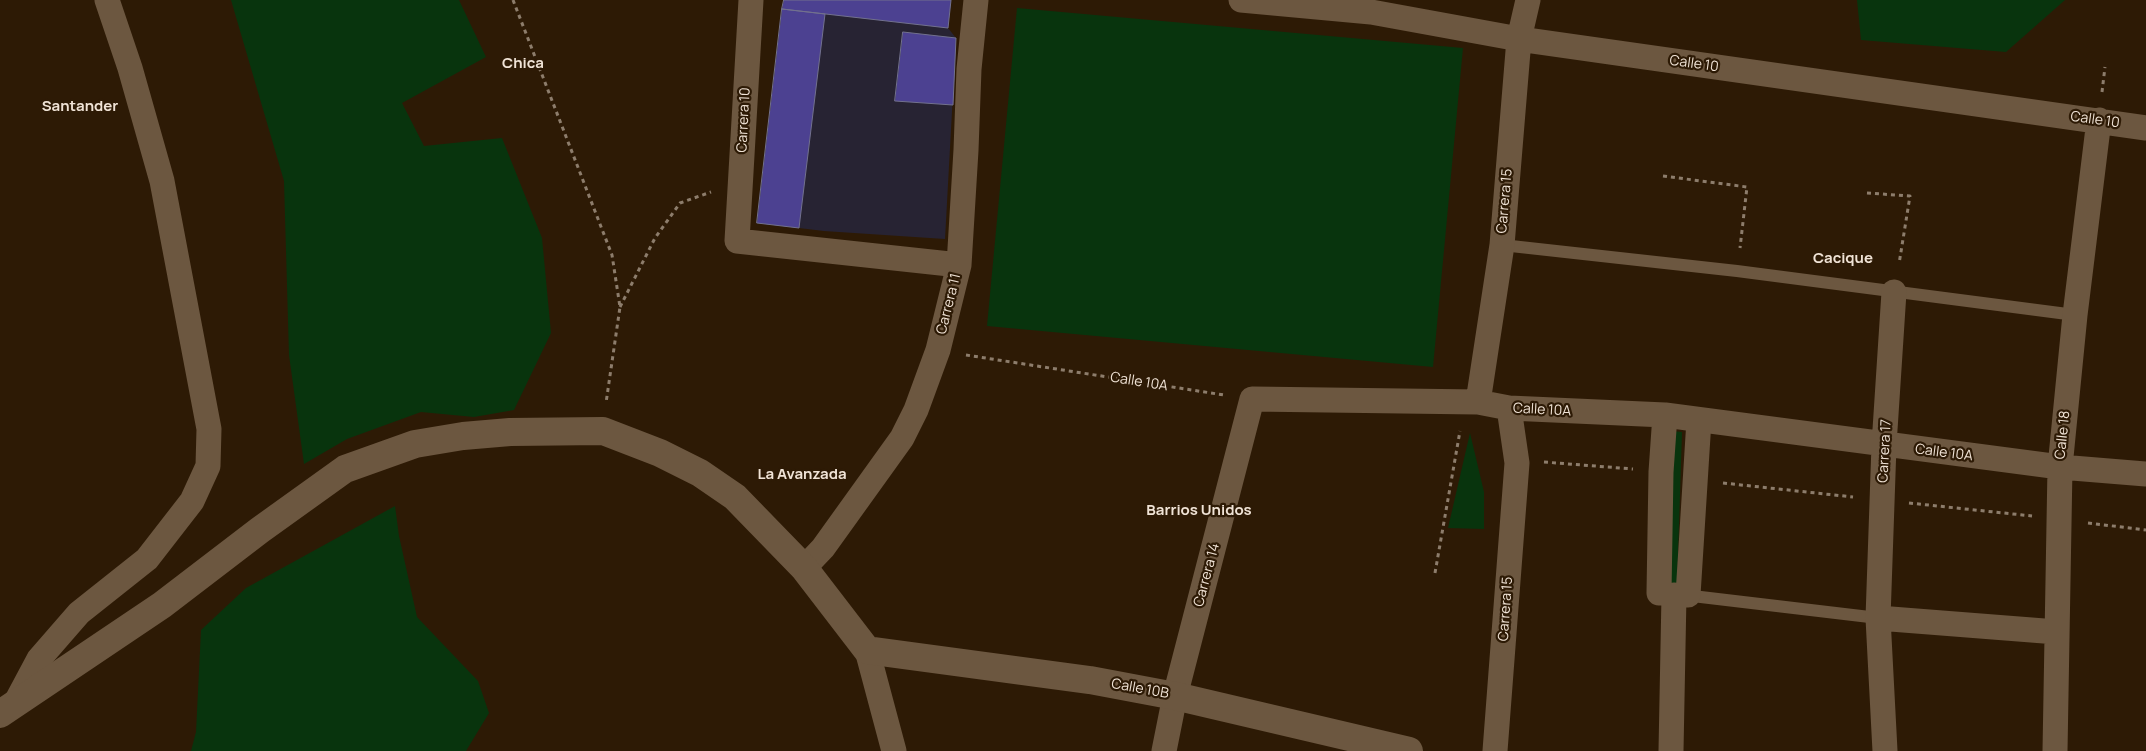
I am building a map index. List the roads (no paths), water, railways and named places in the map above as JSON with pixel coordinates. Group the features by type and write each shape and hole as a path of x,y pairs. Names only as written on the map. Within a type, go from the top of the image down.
{"main road":[{"path":"8,709 162,605 260,530 345,469 415,444 463,436 510,432 603,431 660,453 700,473 735,497 804,568 866,650"},
{"name":"Calle 10B","path":"866,650 1090,680 1175,696 1409,751"}],"street":[{"path":"8,709 40,658 74,620 147,559 192,501 208,466 209,429 162,181 130,68 106,0"},
{"name":"Carrera 10","path":"751,0 737,241 959,265"},
{"name":"Carrera 11","path":"804,568 823,548 902,438 916,410 938,350 959,265 969,69 976,0"},
{"name":"Calle 10","path":"1241,0 1371,6 1519,39 2146,128"},
{"name":"Carrera 15","path":"1478,402 1502,245 1519,39 1528,0"},
{"name":"Calle 18","path":"2055,751 2060,467 2075,315 2099,120"},
{"name":"Carrera 17","path":"1885,751 1878,618 1884,445 1894,292"},
{"name":"Calle 10A","path":"1252,399 1478,402 1509,408 1665,415 2060,467 2146,474"},
{"name":"Carrera 14","path":"1164,751 1175,696 1252,399"},
{"name":"Carrera 15","path":"1495,751 1517,463 1509,408"},
{"path":"1665,415 1661,472 1674,594 1671,751"},
{"path":"1674,594 1695,480 1699,420"},
{"path":"1878,618 2057,632"},
{"path":"866,650 894,751"}],"lane":[{"path":"1502,245 1736,271 2075,315"},
{"path":"1674,594 1878,618"}],"district":[{"name":"Chica","path":"523,64"},
{"name":"Santander","path":"80,107"},
{"name":"Cacique","path":"1843,259"},
{"name":"La Avanzada","path":"802,475"},
{"name":"Barrios Unidos","path":"1199,511"}]}
